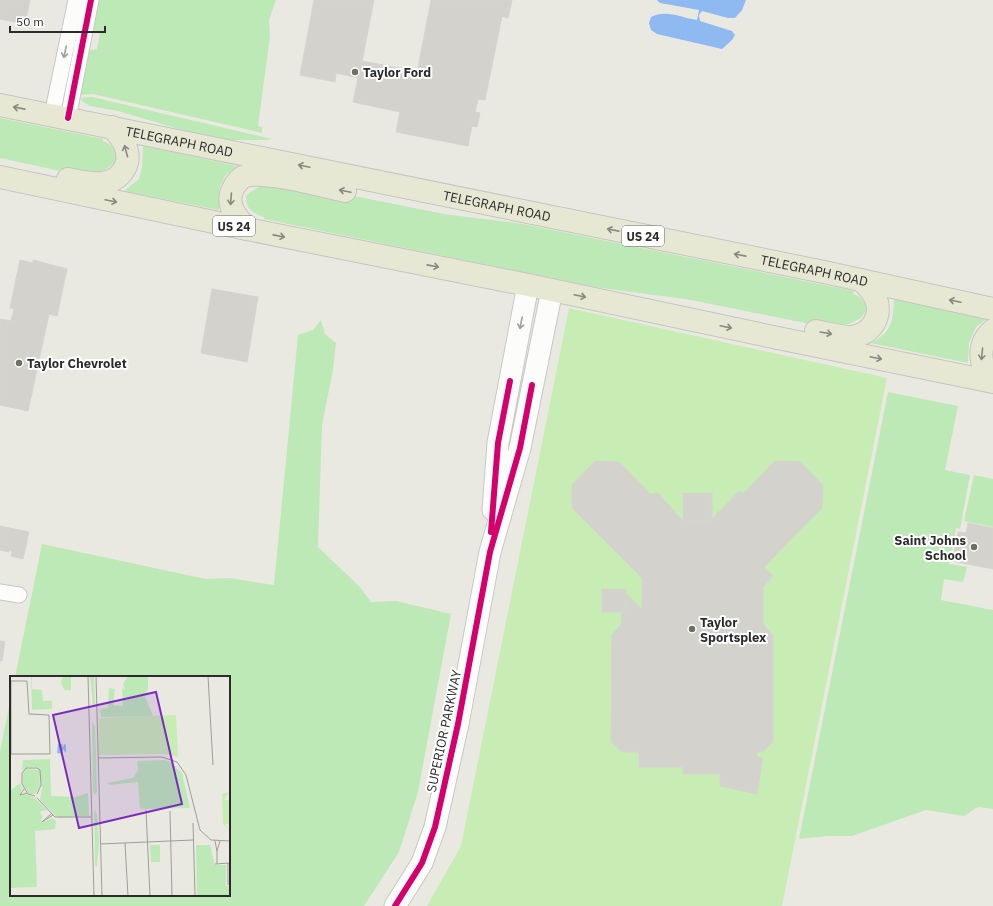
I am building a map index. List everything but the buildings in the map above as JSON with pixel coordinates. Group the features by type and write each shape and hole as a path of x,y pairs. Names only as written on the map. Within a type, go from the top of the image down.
{"main road":[{"name":"TELEGRAPH ROAD","path":"0,105 861,280 993,309"},
{"path":"0,164 85,182 102,183 112,181 120,176 126,168 128,157 126,146 112,127"},
{"path":"247,229 234,213 230,205 230,195 233,189 239,180 245,176 276,176 427,207 494,206"},
{"name":"US 24","path":"0,177 990,381"},
{"path":"622,305 658,301 690,305 824,333 850,336 859,335 867,331 875,323 878,315 878,307 875,297 861,280"},
{"name":"SUPERIOR PARKWAY","path":"490,552 498,443 528,285"},
{"name":"SUPERIOR PARKWAY","path":"395,906 422,863 436,827 458,724 490,552 520,448 552,290"},
{"path":"990,381 981,362 981,352 985,340 993,330"}],"street":[{"path":"60,116 76,0"},
{"path":"60,116 91,0"},
{"path":"0,592 19,595"}],"green space":[{"path":"96,0 276,0 269,20 270,36 258,126 262,127 262,133 93,94 79,95 87,53 90,50 97,49 100,34 95,31 93,27"},
{"path":"92,97 272,139 227,140 189,132 118,111 90,106 83,102 80,98"},
{"path":"0,118 103,139 103,141 113,148 118,159 105,170 79,175 0,158"},
{"path":"143,146 237,166 225,176 219,190 219,210 124,191 139,179 142,167"},
{"path":"284,182 444,214 523,224 854,291 853,294 859,296 863,300 867,310 861,318 849,324 825,327 691,300 595,287 264,219 264,217 250,210 247,204 246,196 255,189 273,183"},
{"path":"894,299 988,318 976,327 969,343 968,363 870,343 883,335 890,326 893,314"},
{"path":"569,308 887,378 782,906 427,906 461,846"},
{"path":"321,320 325,334 336,343 333,370 322,425 318,547 360,587 371,602 396,601 451,614 418,792 399,852 364,906 0,906 0,751 10,702 10,896 230,896 230,676 15,676 42,544 206,579 229,578 274,585 298,335 313,330"},
{"path":"888,392 958,406 945,470 970,475 960,529 956,528 949,564 967,567 963,582 944,579 941,600 993,610 993,809 978,807 964,816 926,810 852,836 827,836 799,839"},
{"path":"974,475 993,479 993,527 964,521"}],"water":[{"path":"657,0 746,0 742,10 735,18 728,18 702,11 699,15 700,21 732,31 735,35 732,40 722,49 657,34 651,30 649,23 651,17 668,14 697,20 699,10 660,3"}],"cycle path":[{"path":"68,118 91,0"},
{"path":"491,532 498,443 510,381"},
{"path":"395,906 422,863 435,827 458,724 490,552 520,448 532,385"}],"place":[{"name":"Taylor Ford","path":"355,72"},
{"name":"Taylor Chevrolet","path":"19,363"},
{"name":"Saint Johns School","path":"974,547"},
{"name":"Taylor Sportsplex","path":"692,629"}]}
